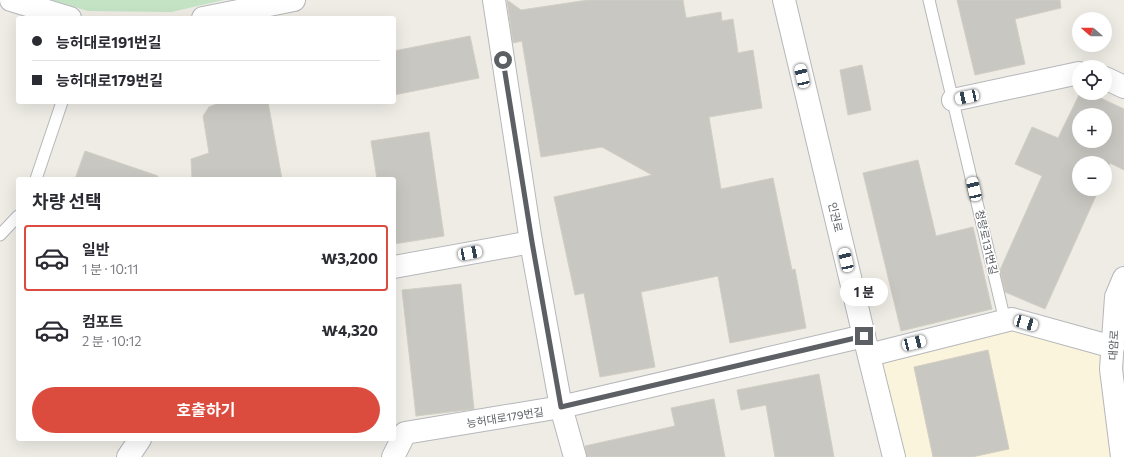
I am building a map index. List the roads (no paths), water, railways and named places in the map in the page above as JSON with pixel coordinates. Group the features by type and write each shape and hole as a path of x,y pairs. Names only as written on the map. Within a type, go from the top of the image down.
{"street":[{"path":"11,0 63,16"},
{"path":"213,16 294,0"},
{"path":"494,0 532,242 561,407 575,457"},
{"name":"인권로","path":"784,0 894,457"},
{"path":"953,100 1072,74"},
{"path":"1112,81 1124,87"},
{"path":"396,267 532,242"},
{"name":"대암로","path":"1122,457 1119,391 1111,369 1116,296 1124,278"},
{"name":"능허대로179번길","path":"393,457 405,433 561,407 866,345 1012,319 1112,347"},
{"path":"128,457 139,441"}],"lane":[{"name":"청량로131번길","path":"929,0 1005,321"},
{"path":"37,177 61,104"},
{"path":"0,235 16,218"}]}
